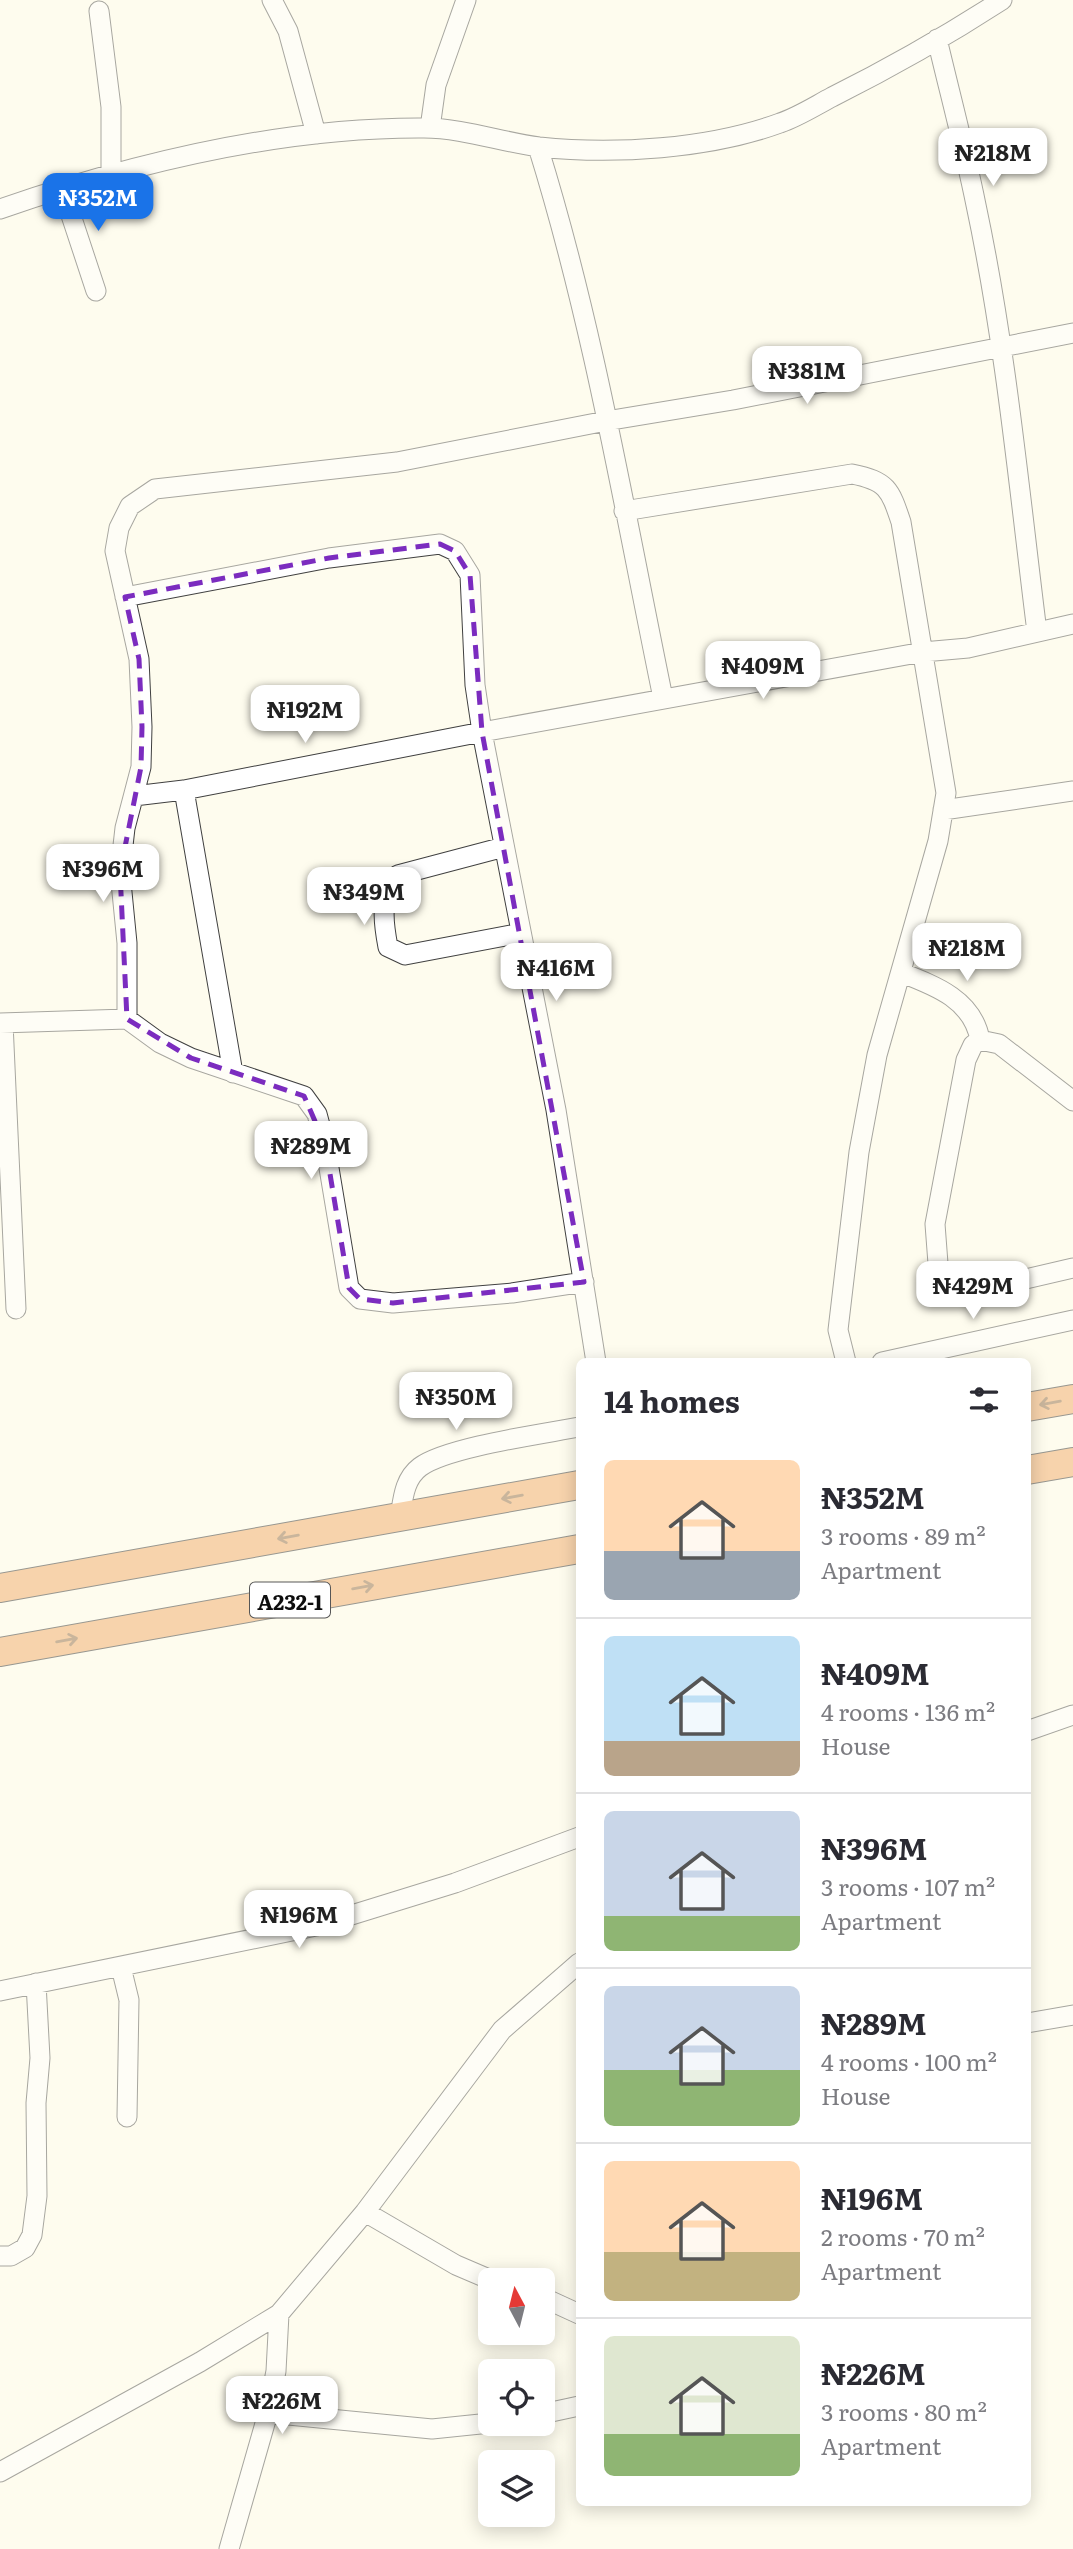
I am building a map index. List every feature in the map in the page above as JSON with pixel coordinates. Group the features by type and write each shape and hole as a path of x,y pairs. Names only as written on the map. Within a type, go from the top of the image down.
{"highway":[{"path":"1031,1406 1073,1399"},
{"path":"1031,1469 1073,1462"},
{"path":"0,1588 576,1486"},
{"name":"A232-1","path":"0,1652 576,1550"}],"street":[{"path":"272,0 288,31 316,134"},
{"path":"429,128 436,85 466,0"},
{"path":"0,209 111,175 232,148 316,134 429,128 538,147 614,151 724,138 781,123 937,39 1002,0"},
{"path":"99,11 111,107 111,175"},
{"path":"937,39 977,206 1001,347 1034,586 1037,632"},
{"path":"538,147 580,290 663,698"},
{"path":"62,188 96,291"},
{"path":"127,1019 127,943 121,872 125,828 141,766 142,727 139,659 116,551 119,528 130,506 155,489 397,462 1073,333"},
{"path":"624,510 852,474 877,479 891,493 901,523 946,793 937,841 877,1055 859,1152 838,1330 845,1358"},
{"path":"125,597 328,558 440,544 455,551 470,575 475,685 482,732 556,1110 595,1358"},
{"path":"134,796 184,790 663,698 923,652 968,648 1073,624"},
{"path":"184,790 233,1073"},
{"path":"943,810 1073,791"},
{"path":"504,847 398,875 384,898 383,923 388,947 405,955 521,933"},
{"path":"902,972 930,984 970,1011 977,1024 980,1040"},
{"path":"16,1309 1,1023 127,1019 160,1043 233,1073 276,1084 304,1096 317,1114 325,1144 349,1288 360,1299 393,1303 512,1293 584,1282"},
{"path":"1073,1101 999,1044 980,1040 973,1045 966,1060 935,1224 940,1290 947,1296 1073,1268"},
{"path":"900,1358 1073,1320"},
{"path":"400,1517 406,1485 420,1467 465,1450 576,1428"},
{"path":"1031,1730 1073,1715"},
{"path":"0,1991 316,1926 369,1912 576,1838"},
{"path":"0,2472 200,2362 279,2314 365,2212 502,2030 576,1966"},
{"path":"121,1967 129,2000 127,2117"},
{"path":"0,2256 11,2256 25,2248 32,2235 37,2196 36,2102 40,2058 36,1983"},
{"path":"1031,2022 1073,2015"},
{"path":"365,2212 456,2265 478,2274"},
{"path":"555,2303 576,2313"},
{"path":"229,2549 268,2413 276,2371 279,2314"},
{"path":"555,2411 576,2407"},
{"path":"268,2413 432,2429 478,2424"}],"highlighted area":[{"path":"440,544 455,551 470,575 482,732 584,1282 393,1303 360,1299 349,1288 325,1144 304,1096 191,1058 127,1019 120,872 141,767 142,727 139,659 125,597 329,558"}]}
